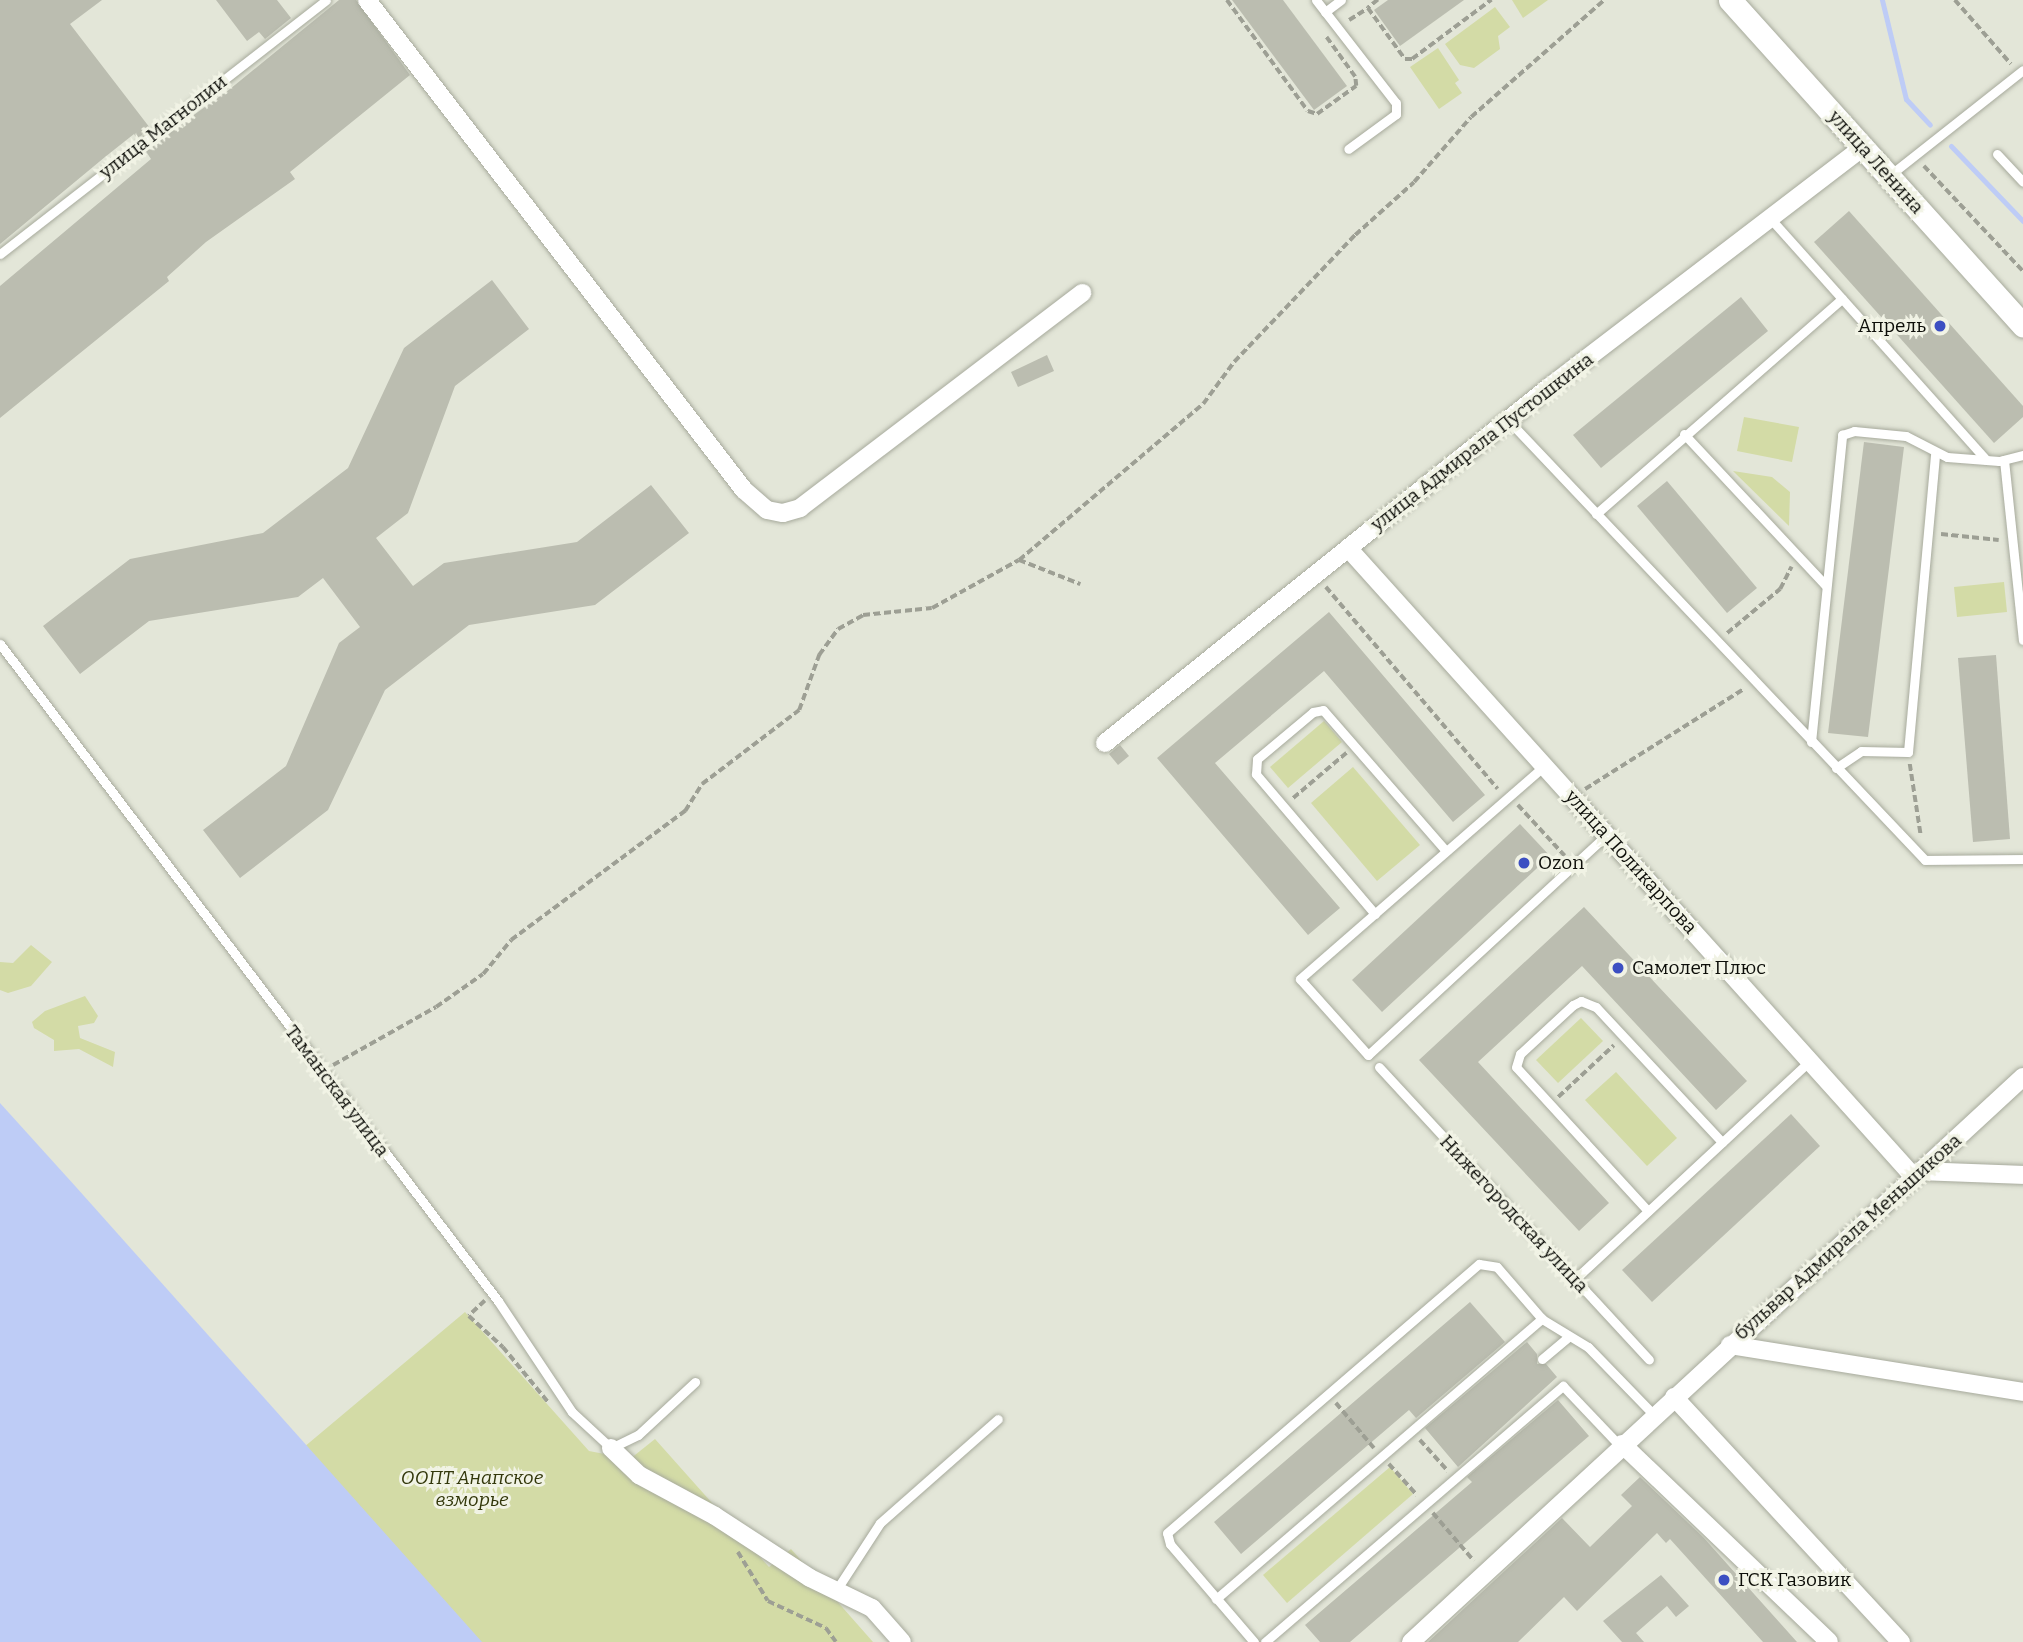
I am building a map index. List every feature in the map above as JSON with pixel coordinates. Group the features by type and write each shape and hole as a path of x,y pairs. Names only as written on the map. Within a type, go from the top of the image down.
{"street":[{"path":"367,0 744,490 767,510 783,513 800,508 1082,293"},
{"name":"улица Ленина","path":"1730,0 2023,325"},
{"name":"улица Адмирала Пустошкина","path":"1105,743 1508,420 1863,147"},
{"name":"улица Поликарпова","path":"1348,548 1810,1061 1917,1174"},
{"name":"бульвар Адмирала Меньшикова","path":"1411,1642 1621,1445 2023,1077"},
{"path":"1917,1174 2023,1175"},
{"path":"1731,1345 2023,1392"},
{"path":"1674,1397 1901,1642"},
{"path":"1621,1445 1829,1642"},
{"path":"611,1448 639,1475 715,1516 835,1592 872,1608 902,1642"}],"lane":[{"name":"улица Магнолии","path":"0,254 326,0"},
{"path":"1316,0 1396,103 1396,114 1348,149"},
{"path":"1325,12 1341,0"},
{"path":"1889,176 2022,74"},
{"path":"1997,154 2023,182"},
{"path":"1770,218 1986,460"},
{"path":"1596,514 1684,434 1842,299"},
{"path":"1508,420 1925,860 2023,859"},
{"path":"1811,741 1842,435 1854,431 1906,436 1935,453 1986,460 2004,460 2023,455"},
{"path":"1684,434 1825,586"},
{"path":"1836,768 1861,751 1908,752 1935,453"},
{"path":"2004,460 2015,542 2023,640"},
{"name":"Таманская улица","path":"0,644 498,1301 572,1412 611,1448"},
{"path":"1375,914 1256,774 1257,759 1317,710 1329,714 1446,851"},
{"path":"1544,766 1300,979 1368,1055 1606,835"},
{"path":"1648,1211 1519,1074 1515,1061 1573,1005 1590,1002 1722,1142"},
{"path":"1574,1280 1810,1061"},
{"name":"Нижегородская улица","path":"1379,1067 1649,1360"},
{"path":"1254,1642 1170,1544 1167,1533 1485,1262 1497,1267 1542,1319 1588,1347 1654,1415"},
{"path":"1216,1599 1542,1319"},
{"path":"1542,1359 1569,1336"},
{"path":"611,1448 638,1435 695,1381"},
{"path":"1265,1642 1563,1386 1570,1388 1621,1445"},
{"path":"835,1592 880,1524 999,1419"}],"path":[{"path":"1227,0 1308,111 1317,114 1356,86 1355,77 1319,27"},
{"path":"1378,0 1368,8 1405,59 1412,59 1491,0"},
{"path":"322,1072 436,1007 483,974 511,940 685,811 702,784 799,710 819,655 838,629 863,615 932,608 1019,560 1203,404 1234,362 1354,235 1414,181 1471,117 1604,0"},
{"path":"1955,0 2022,74"},
{"path":"1914,156 2023,271"},
{"path":"1927,533 2015,542"},
{"path":"1717,642 1780,589 1797,556"},
{"path":"1019,560 1080,584"},
{"path":"1315,575 1508,797 1574,865"},
{"path":"1572,797 1755,682"},
{"path":"1284,806 1356,745"},
{"path":"1908,752 1925,860"},
{"path":"1549,1106 1624,1037"},
{"path":"1328,1394 1485,1573"},
{"path":"1412,1431 1454,1479"}],"green space":[{"path":"1512,0 1548,0 1523,18"},
{"path":"1495,7 1510,27 1498,36 1500,49 1474,68 1460,65 1445,44"},
{"path":"1438,48 1459,80 1455,83 1462,93 1439,109 1410,67"},
{"path":"1744,417 1799,427 1792,462 1737,451"},
{"path":"1733,471 1772,477 1790,492 1789,526"},
{"path":"2004,582 2007,612 1957,617 1954,587"},
{"path":"1324,721 1342,742 1288,788 1270,767"},
{"path":"1353,767 1420,845 1377,881 1311,803"},
{"path":"31,945 52,962 31,986 8,993 0,990 0,962 13,963"},
{"path":"85,996 98,1016 94,1023 78,1026 80,1038 115,1052 113,1067 79,1049 54,1051 54,1040 34,1028 32,1022 45,1011"},
{"path":"1581,1018 1603,1041 1558,1083 1536,1060"},
{"path":"1616,1072 1677,1138 1647,1166 1585,1100"},
{"name":"ООПТ Анапское взморье","path":"465,1312 589,1451 630,1459 655,1439 769,1567 791,1549 873,1642 457,1642 291,1458"},
{"path":"1390,1467 1413,1494 1287,1603 1263,1575"}],"water":[{"path":"0,1103 76,1187 482,1642 0,1642"}],"building":[{"path":"0,0 102,0 70,24 150,128 137,139 134,134 0,244"},
{"path":"216,0 277,0 291,18 265,39 259,32 247,41"},
{"path":"339,0 356,0 410,75 290,172 295,179 206,242 167,277 169,281 0,418 0,286 151,159 145,150 230,89"},
{"path":"1232,0 1283,0 1347,86 1314,110"},
{"path":"1388,0 1464,0 1400,46 1374,10"},
{"path":"1849,211 2023,406 2023,417 1994,443 1814,242"},
{"path":"492,280 529,329 455,386 408,513 376,538 413,586 444,563 577,542 651,485 689,533 595,605 469,625 385,690 328,810 240,878 203,830 286,766 339,643 360,627 323,578 298,597 149,621 80,674 43,626 130,559 263,533 348,468 404,348"},
{"path":"1741,297 1768,331 1601,468 1573,435"},
{"path":"1047,355 1054,371 1018,387 1011,372"},
{"path":"1864,442 1904,447 1868,737 1828,733"},
{"path":"1667,481 1757,588 1727,613 1637,506"},
{"path":"1329,612 1485,795 1453,822 1324,671 1215,763 1340,908 1308,935 1157,758"},
{"path":"1996,655 2010,839 1973,842 1958,658"},
{"path":"1120,745 1129,756 1118,765 1109,754"},
{"path":"1520,824 1550,856 1382,1012 1352,980"},
{"path":"1584,907 1747,1081 1716,1110 1582,966 1478,1062 1609,1203 1579,1231 1419,1060"},
{"path":"1791,1114 1820,1146 1652,1302 1622,1270"},
{"path":"1470,1302 1505,1342 1416,1418 1409,1410 1241,1554 1214,1522"},
{"path":"1527,1342 1537,1354 1537,1364 1546,1364 1557,1377 1458,1467 1425,1428"},
{"path":"1558,1400 1589,1436 1350,1642 1320,1642 1305,1625 1472,1482 1467,1477"},
{"path":"1640,1477 1703,1537 1797,1642 1763,1642 1670,1539 1666,1543 1657,1533 1577,1611 1564,1597 1518,1642 1428,1642 1562,1518 1590,1547 1632,1506 1621,1495"},
{"path":"1661,1575 1689,1606 1676,1617 1667,1606 1636,1633 1644,1642 1622,1642 1603,1621"}],"waterway":[{"path":"1882,0 1906,99 1930,125"},
{"path":"1951,146 2023,221"}],"place":[{"name":"Апрель","path":"1940,326"},
{"name":"Ozon","path":"1524,863"},
{"name":"Самолет Плюс","path":"1618,968"},
{"name":"ГСК Газовик","path":"1724,1580"}]}
